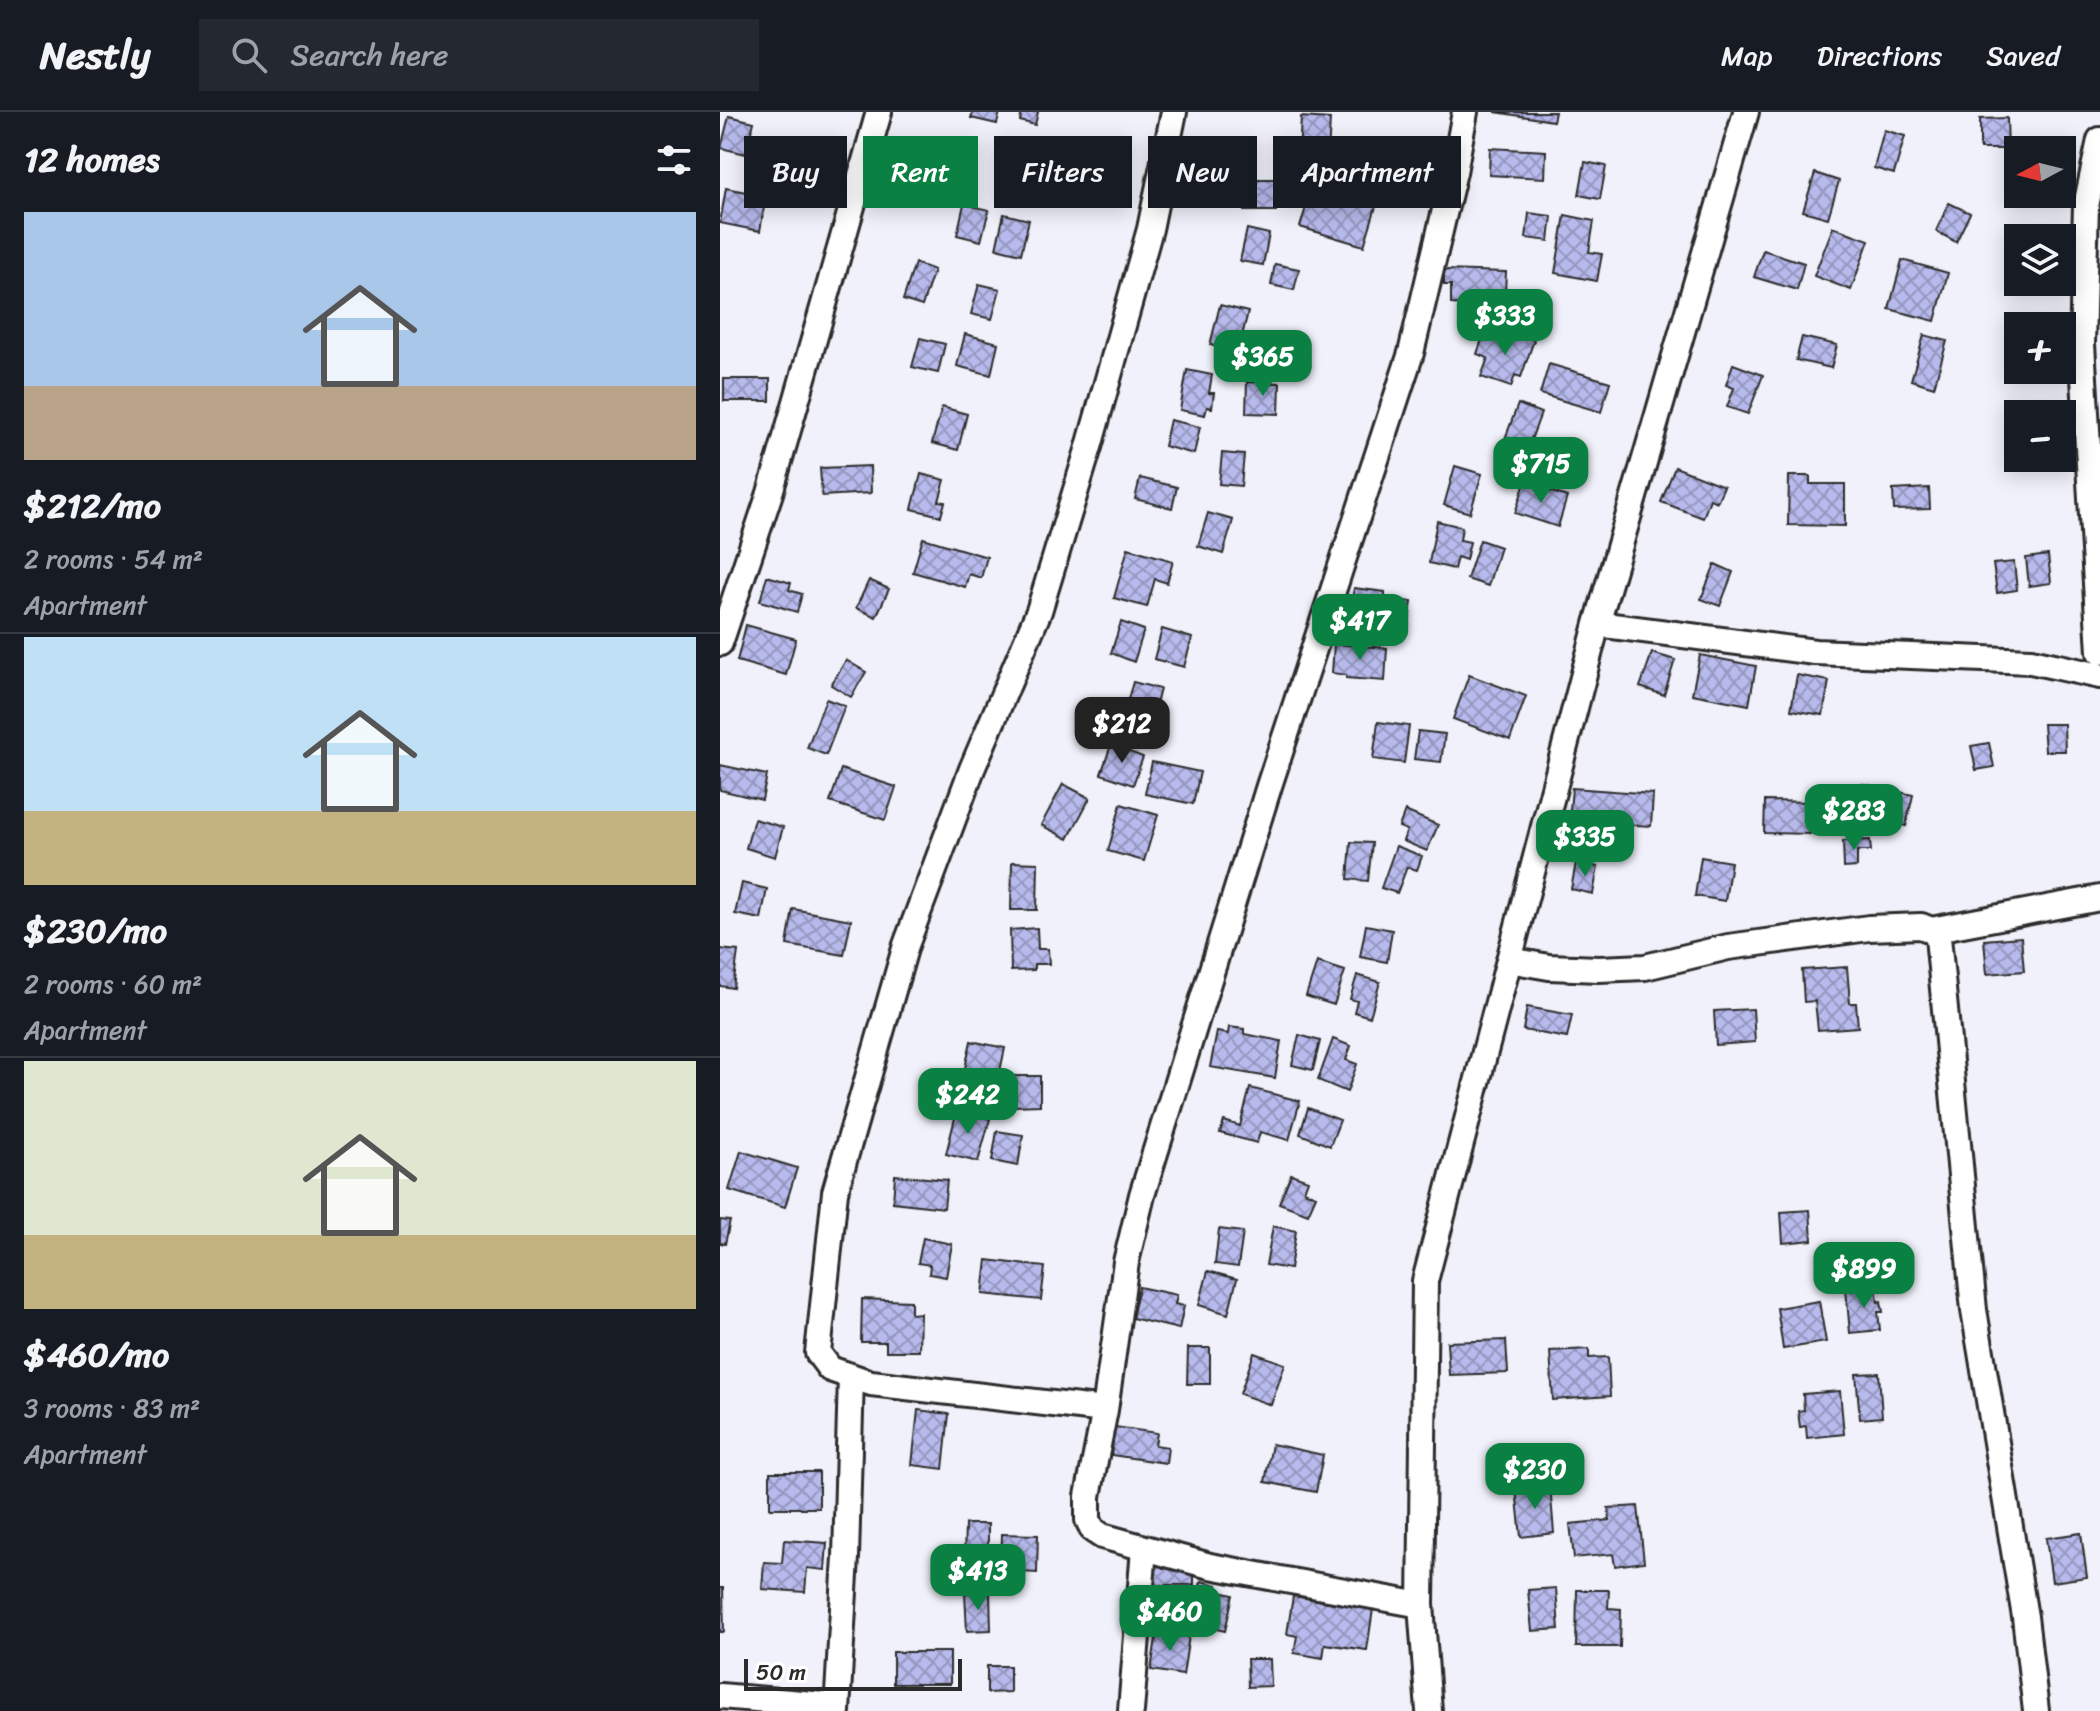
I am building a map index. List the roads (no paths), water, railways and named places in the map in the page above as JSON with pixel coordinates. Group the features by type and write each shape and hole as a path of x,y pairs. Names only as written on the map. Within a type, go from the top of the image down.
{"street":[{"path":"720,643 770,493 879,112"},
{"path":"1105,1410 871,1383 830,1369 818,1353 835,1192 906,945 972,769 1039,611 1150,229 1174,112"},
{"path":"1421,1605 1210,1566 1102,1536 1093,1530 1088,1520 1088,1496 1105,1410 1126,1262 1142,1195 1265,800 1411,353 1465,112"},
{"path":"1429,1711 1421,1605 1425,1281 1597,624 1746,112"},
{"path":"2100,140 2086,206 2082,344 2100,652"},
{"path":"1597,624 1815,652 2031,661 2100,676"},
{"path":"1931,930 2100,898"},
{"path":"1509,960 1549,967 1645,967 1728,947 1869,928 1921,926 1938,937 1974,1310 2025,1617 2036,1711"},
{"path":"720,1696 837,1708 846,1557 851,1376"},
{"path":"1131,1711 1144,1548"}]}
